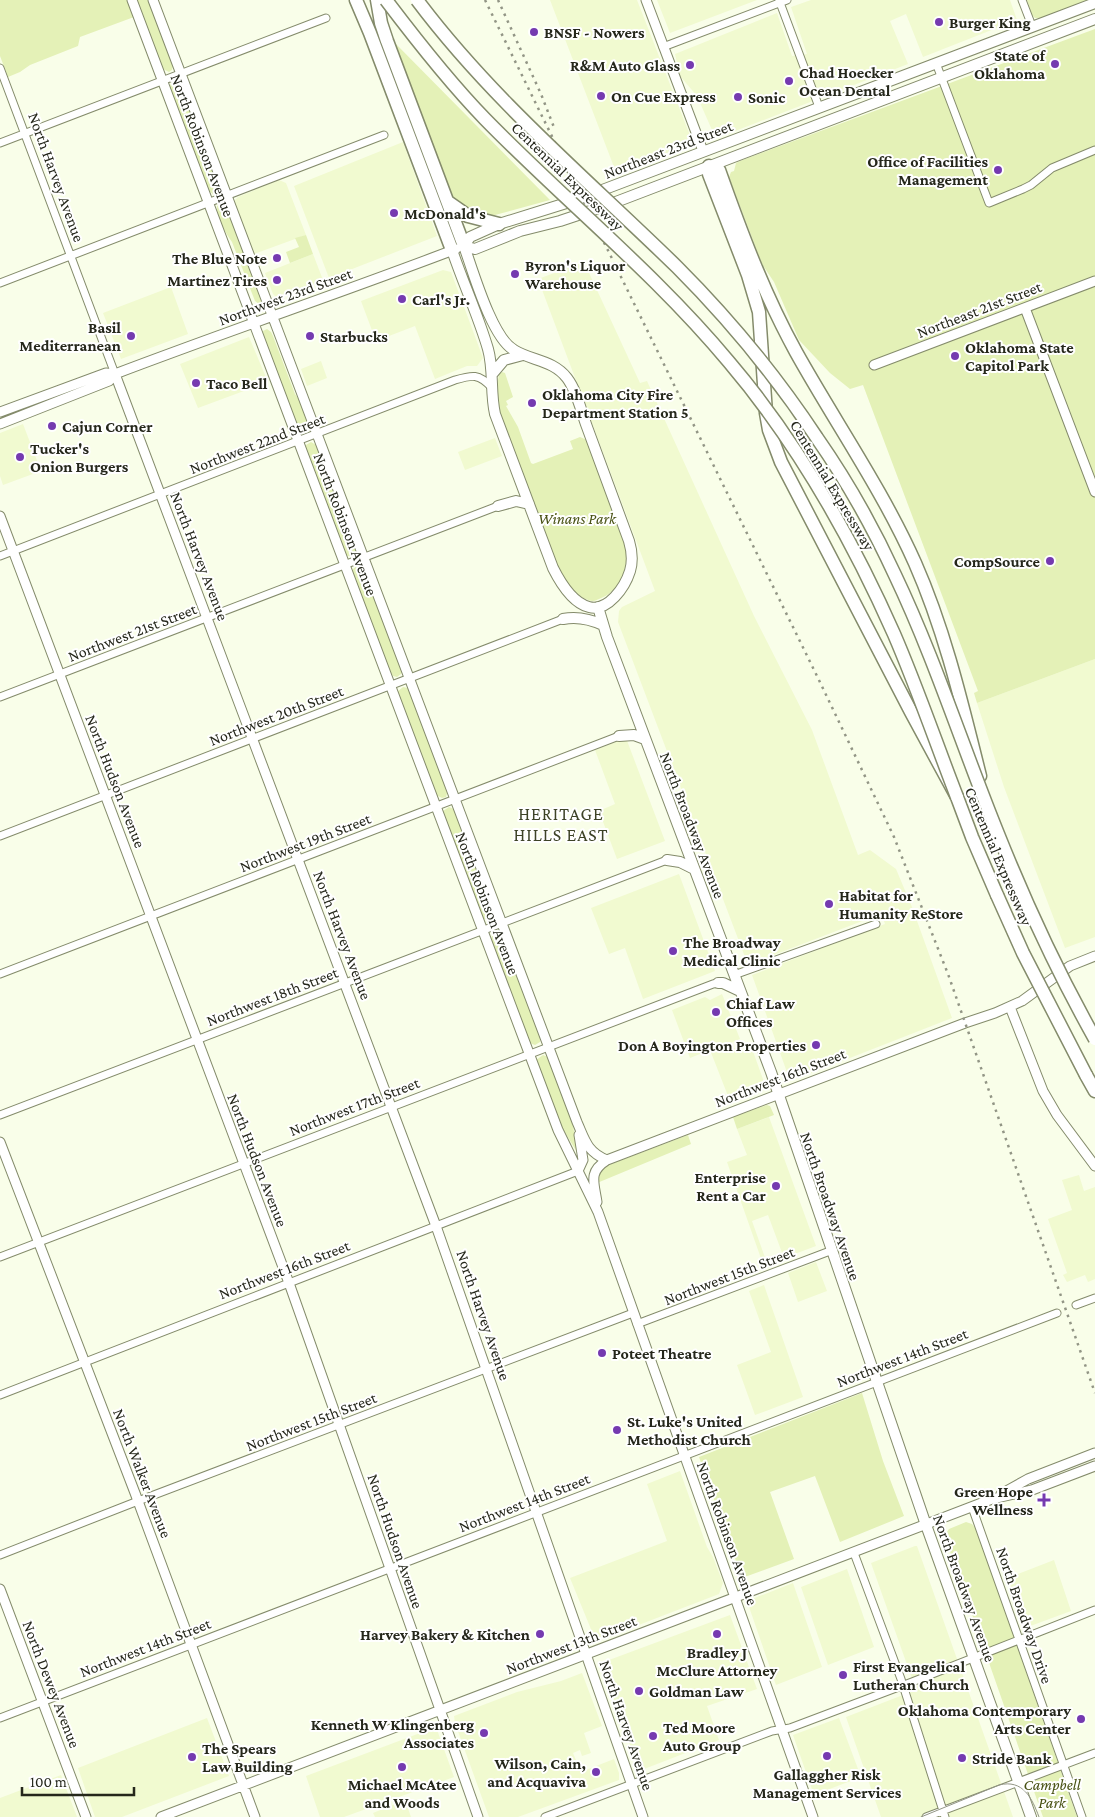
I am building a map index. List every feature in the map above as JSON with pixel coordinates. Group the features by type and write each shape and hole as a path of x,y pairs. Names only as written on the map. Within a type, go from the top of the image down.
{"highway":[{"path":"356,0 458,248"},
{"path":"377,0 381,23 387,41 448,202 458,248"},
{"name":"Centennial Expressway","path":"386,0 447,77 484,118 644,270 692,320 729,362 774,421 811,475 837,518 869,579 895,637 983,865 1023,953 1095,1091"},
{"name":"Centennial Expressway","path":"417,0 448,39 501,99 678,268 717,310 745,341 795,406 827,452 854,497 896,576 916,622 1019,884 1041,933 1095,1039"},
{"path":"957,797 910,712 781,462 769,430 766,413 759,312 748,275 709,174 709,166 719,170 759,276 794,350 899,530 927,594 963,705 987,806"},
{"path":"448,202 468,216 499,224"}],"main road":[{"name":"Northeast 23rd Street","path":"458,248 470,237 499,224 576,200 1095,3"},
{"name":"Northeast 23rd Street","path":"458,248 475,249 520,231 560,221 1095,19"},
{"path":"703,151 709,166"},
{"path":"458,248 496,331 504,342 512,350 555,367 566,377 573,388 632,552 630,571 617,595 598,607 590,607 581,603 559,580 529,504 496,414 492,389 493,373 488,349 458,248"},
{"path":"493,373 504,360 522,354"},
{"path":"498,506 516,501 529,504"},
{"name":"North Broadway Avenue","path":"598,607 645,739 778,1094 926,1525 1031,1817"},
{"path":"563,619 580,618 593,620 603,625"},
{"path":"620,736 634,735 645,739"},
{"path":"667,860 680,862 694,869"},
{"path":"718,983 728,984 740,991"}],"street":[{"name":"North Robinson Avenue","path":"132,0 558,1130 598,1212 813,1817"},
{"name":"North Robinson Avenue","path":"153,0 577,1122"},
{"path":"646,0 703,151"},
{"path":"663,47 779,1 787,0"},
{"path":"1022,0 1032,26"},
{"path":"779,1 819,107"},
{"path":"0,143 326,18"},
{"path":"936,63 989,203 1031,185 1052,168 1095,150"},
{"name":"North Harvey Avenue","path":"0,68 392,1106 487,1368 644,1817"},
{"path":"0,283 384,136"},
{"name":"Northwest 23rd Street","path":"0,412 106,373 116,374 458,248"},
{"name":"Northeast 21st Street","path":"874,365 1095,281"},
{"path":"1025,308 1095,492"},
{"name":"Northwest 23rd Street","path":"0,424 109,382 116,374"},
{"name":"Northwest 22nd Street","path":"0,556 455,380 470,376 477,377 483,379 492,389"},
{"name":"Northwest 21st Street","path":"0,697 498,506"},
{"name":"North Hudson Avenue","path":"0,516 289,1283 478,1817"},
{"name":"Northwest 20th Street","path":"0,836 563,619"},
{"name":"Northwest 19th Street","path":"0,974 620,736"},
{"name":"Northwest 18th Street","path":"0,1115 667,860"},
{"path":"734,975 876,924"},
{"name":"Northwest 16th Street","path":"607,1160 965,1022 1010,1007 1022,1001 1070,966 1095,956"},
{"name":"Northwest 17th Street","path":"0,1257 718,983"},
{"path":"1010,1007 1043,1091 1065,1126 1095,1166"},
{"path":"577,1122 591,1151 596,1156 607,1160"},
{"path":"577,1122 583,1156 578,1171"},
{"name":"North Walker Avenue","path":"0,1142 138,1501 255,1817"},
{"path":"598,1212 593,1174 597,1167 607,1160"},
{"name":"Northwest 16th Street","path":"0,1395 578,1171"},
{"name":"Northwest 15th Street","path":"637,1324 830,1250"},
{"path":"1076,1305 1095,1298"},
{"name":"Northwest 15th Street","path":"0,1555 633,1313"},
{"name":"Northwest 14th Street","path":"0,1718 1057,1313"},
{"name":"Northwest 13th Street","path":"161,1817 926,1525 992,1499 1028,1479 1095,1453"},
{"name":"Northwest 13th Street","path":"992,1499 1032,1490 1095,1466"},
{"name":"North Broadway Drive","path":"972,1507 1082,1817"},
{"path":"854,1553 902,1686 944,1814"},
{"name":"North Dewey Avenue","path":"0,1589 86,1817"},
{"path":"545,1817 769,1732 790,1728 902,1686 1095,1610"},
{"path":"926,1817 944,1814 1019,1782 1095,1753"}],"shaded area":[{"path":"550,0 637,0 691,138 685,148 614,167"},
{"path":"657,0 757,0 670,33"},
{"path":"811,0 1010,0 1017,20 923,57 906,14 890,21 908,64 725,135 712,130 697,96 680,76 675,54 777,13 792,56 807,54 791,7"},
{"path":"403,142 437,236 329,278 294,186"},
{"path":"279,180 286,183 306,235 254,254 234,201 238,197"},
{"path":"313,254 323,280 277,298 273,294 265,273"},
{"path":"584,262 640,383 647,381 754,616 812,730 858,855 870,850 896,869 912,907 952,1018 809,1074 806,1067 788,1075 752,975 885,924 883,918 878,915 748,965 618,622 619,611 622,607 655,591 538,279"},
{"path":"443,270 451,272 483,358 477,366 467,366 435,379 415,326 376,341 361,301"},
{"path":"171,287 188,334 121,359 103,313"},
{"path":"249,337 268,382 198,408 180,364"},
{"path":"321,361 327,378 307,386 301,369"},
{"path":"23,424 41,471 3,485 0,476 0,433"},
{"path":"495,438 502,456 465,470 458,452"},
{"path":"1095,659 1095,937 1065,948 1004,787 977,703"},
{"path":"626,738 665,841 617,859 599,811 615,804 595,750"},
{"path":"679,874 715,971 643,999 625,948 609,954 591,908"},
{"path":"722,994 740,1039 725,1045 727,1051 750,1043 764,1082 757,1084 760,1090 730,1101 710,1050 690,1058 672,1010 705,997 710,1000"},
{"path":"769,1117 816,1246 784,1258 768,1215 752,1221 768,1266 764,1267 727,1162 747,1155 737,1129"},
{"path":"1079,1175 1084,1191 1095,1187 1095,1279 1088,1282 1085,1275 1067,1282 1063,1275 1067,1273 1048,1219 1072,1210 1062,1180"},
{"path":"816,1262 827,1291 798,1302 788,1273"},
{"path":"764,1285 803,1397 755,1415 737,1365 771,1352 749,1291"},
{"path":"680,1471 707,1547 723,1583 719,1594 605,1638 603,1636 595,1639 570,1578 667,1541 647,1484"},
{"path":"917,1546 1013,1817 881,1817 846,1717 916,1690 871,1563"},
{"path":"1054,1560 1071,1611 1025,1628 1008,1578"},
{"path":"847,1569 874,1647 828,1665 801,1587"},
{"path":"793,1583 822,1667 776,1685 747,1601"},
{"path":"730,1615 757,1689 707,1706 719,1740 639,1771 601,1663"},
{"path":"582,1673 602,1726 584,1733 591,1753 582,1756 580,1750 573,1753 581,1772 614,1759 619,1773 619,1780 518,1817 489,1817 454,1716 517,1692 561,1681"},
{"path":"207,1718 229,1776 122,1817 95,1817 78,1768"},
{"name":"Gallaggher Risk Management Services","path":"839,1718 861,1777 814,1795 793,1735"},
{"path":"436,1727 454,1777 344,1817 320,1817 306,1776"},
{"path":"61,1775 77,1817 0,1817 0,1798"},
{"path":"405,1800 411,1817 375,1817 373,1813"}],"green space":[{"path":"0,0 128,0 134,17 80,37 78,46 30,65 8,77 0,56"},
{"path":"136,0 148,0 173,65 172,70 169,72 163,69"},
{"path":"1027,0 1087,0 1044,18 1035,18 1032,15"},
{"name":"Oklahoma State Capitol Park","path":"1095,29 1095,659 977,703 974,693 978,691 863,385 850,389 830,373 799,340 774,282 762,264 729,177 731,172 734,171 736,163 740,161"},
{"path":"393,41 550,200 495,215 483,215 458,204 453,197"},
{"path":"173,82 180,84 219,192 213,194 209,191 170,88"},
{"path":"222,204 226,207 261,298 262,301 259,304 255,301 232,242 219,220 217,206"},
{"path":"306,235 313,254 290,263 286,252 299,247 295,238"},
{"path":"267,329 273,336 295,394 302,404 310,427 306,433 298,429 264,339 263,331"},
{"name":"Winans Park","path":"505,373 513,397 506,401 508,405 506,406 518,427 531,463 533,464 573,449 570,441 580,437 587,440 626,544 627,552 625,569 618,584 607,595 596,600 589,601 575,592 558,570 498,408 496,392 499,374"},
{"path":"311,442 318,446 357,550 353,556 345,554 306,449 306,445"},
{"path":"357,566 364,569 403,670 397,677 391,673 352,574 353,569"},
{"path":"403,687 408,688 448,790 446,797 442,798 436,795 397,692"},
{"path":"449,807 456,810 493,911 494,915 491,919 484,919 481,916 443,815 443,811"},
{"path":"495,933 501,934 503,937 541,1036 540,1042 535,1045 530,1043 491,940"},
{"path":"543,1055 548,1057 572,1120 578,1154 560,1124 536,1060"},
{"path":"767,1105 770,1106 774,1115 737,1129 733,1117"},
{"path":"688,1135 691,1144 597,1183 596,1179 603,1167"},
{"path":"862,1393 883,1461 904,1516 840,1542 815,1476 770,1492 794,1559 742,1578 699,1457"},
{"name":"Campbell Park","path":"966,1522 972,1524 976,1529 1077,1817 1043,1817 946,1540 945,1535 949,1529"}],"tram line":[{"path":"921,1817 999,1785 1007,1784 1020,1787 1030,1797 1039,1817"}],"railway":[{"path":"485,0 818,678 894,837 948,974 1095,1393"},
{"path":"498,0 541,94 555,130"}],"place":[{"name":"Burger King","path":"939,22"},
{"name":"BNSF - Nowers","path":"534,32"},
{"name":"State of Oklahoma","path":"1055,64"},
{"name":"R&M Auto Glass","path":"690,65"},
{"name":"Chad Hoecker Ocean Dental","path":"789,81"},
{"name":"On Cue Express","path":"601,96"},
{"name":"Sonic","path":"738,97"},
{"name":"Office of Facilities Management","path":"998,170"},
{"name":"McDonald's","path":"394,213"},
{"name":"The Blue Note","path":"277,258"},
{"name":"Byron's Liquor Warehouse","path":"515,274"},
{"name":"Martinez Tires","path":"277,280"},
{"name":"Carl's Jr.","path":"402,299"},
{"name":"Basil Mediterranean","path":"131,336"},
{"name":"Starbucks","path":"310,336"},
{"name":"Oklahoma State Capitol Park","path":"955,356"},
{"name":"Taco Bell","path":"196,383"},
{"name":"Oklahoma City Fire Department Station 5","path":"532,403"},
{"name":"Cajun Corner","path":"52,426"},
{"name":"Tucker's Onion Burgers","path":"20,457"},
{"name":"CompSource","path":"1050,561"},
{"name":"Habitat for Humanity ReStore","path":"829,904"},
{"name":"The Broadway Medical Clinic","path":"673,951"},
{"name":"Chiaf Law Offices","path":"716,1012"},
{"name":"Don A Boyington Properties","path":"816,1045"},
{"name":"Enterprise Rent a Car","path":"776,1186"},
{"name":"Poteet Theatre","path":"602,1353"},
{"name":"St. Luke's United Methodist Church","path":"617,1430"},
{"name":"Green Hope Wellness","path":"1044,1500"},
{"name":"Harvey Bakery & Kitchen","path":"540,1634"},
{"name":"Bradley J McClure Attorney","path":"717,1634"},
{"name":"First Evangelical Lutheran Church","path":"843,1675"},
{"name":"Goldman Law","path":"639,1691"},
{"name":"Oklahoma Contemporary Arts Center","path":"1081,1719"},
{"name":"Kenneth W Klingenberg Associates","path":"484,1733"},
{"name":"Ted Moore Auto Group","path":"653,1736"},
{"name":"Gallaggher Risk Management Services","path":"827,1756"},
{"name":"The Spears Law Building","path":"192,1757"},
{"name":"Stride Bank","path":"962,1758"},
{"name":"Michael McAtee and Woods","path":"402,1767"},
{"name":"Wilson, Cain, and Acquaviva","path":"596,1772"}],"district":[{"name":"HERITAGE HILLS EAST","path":"561,824"}]}
